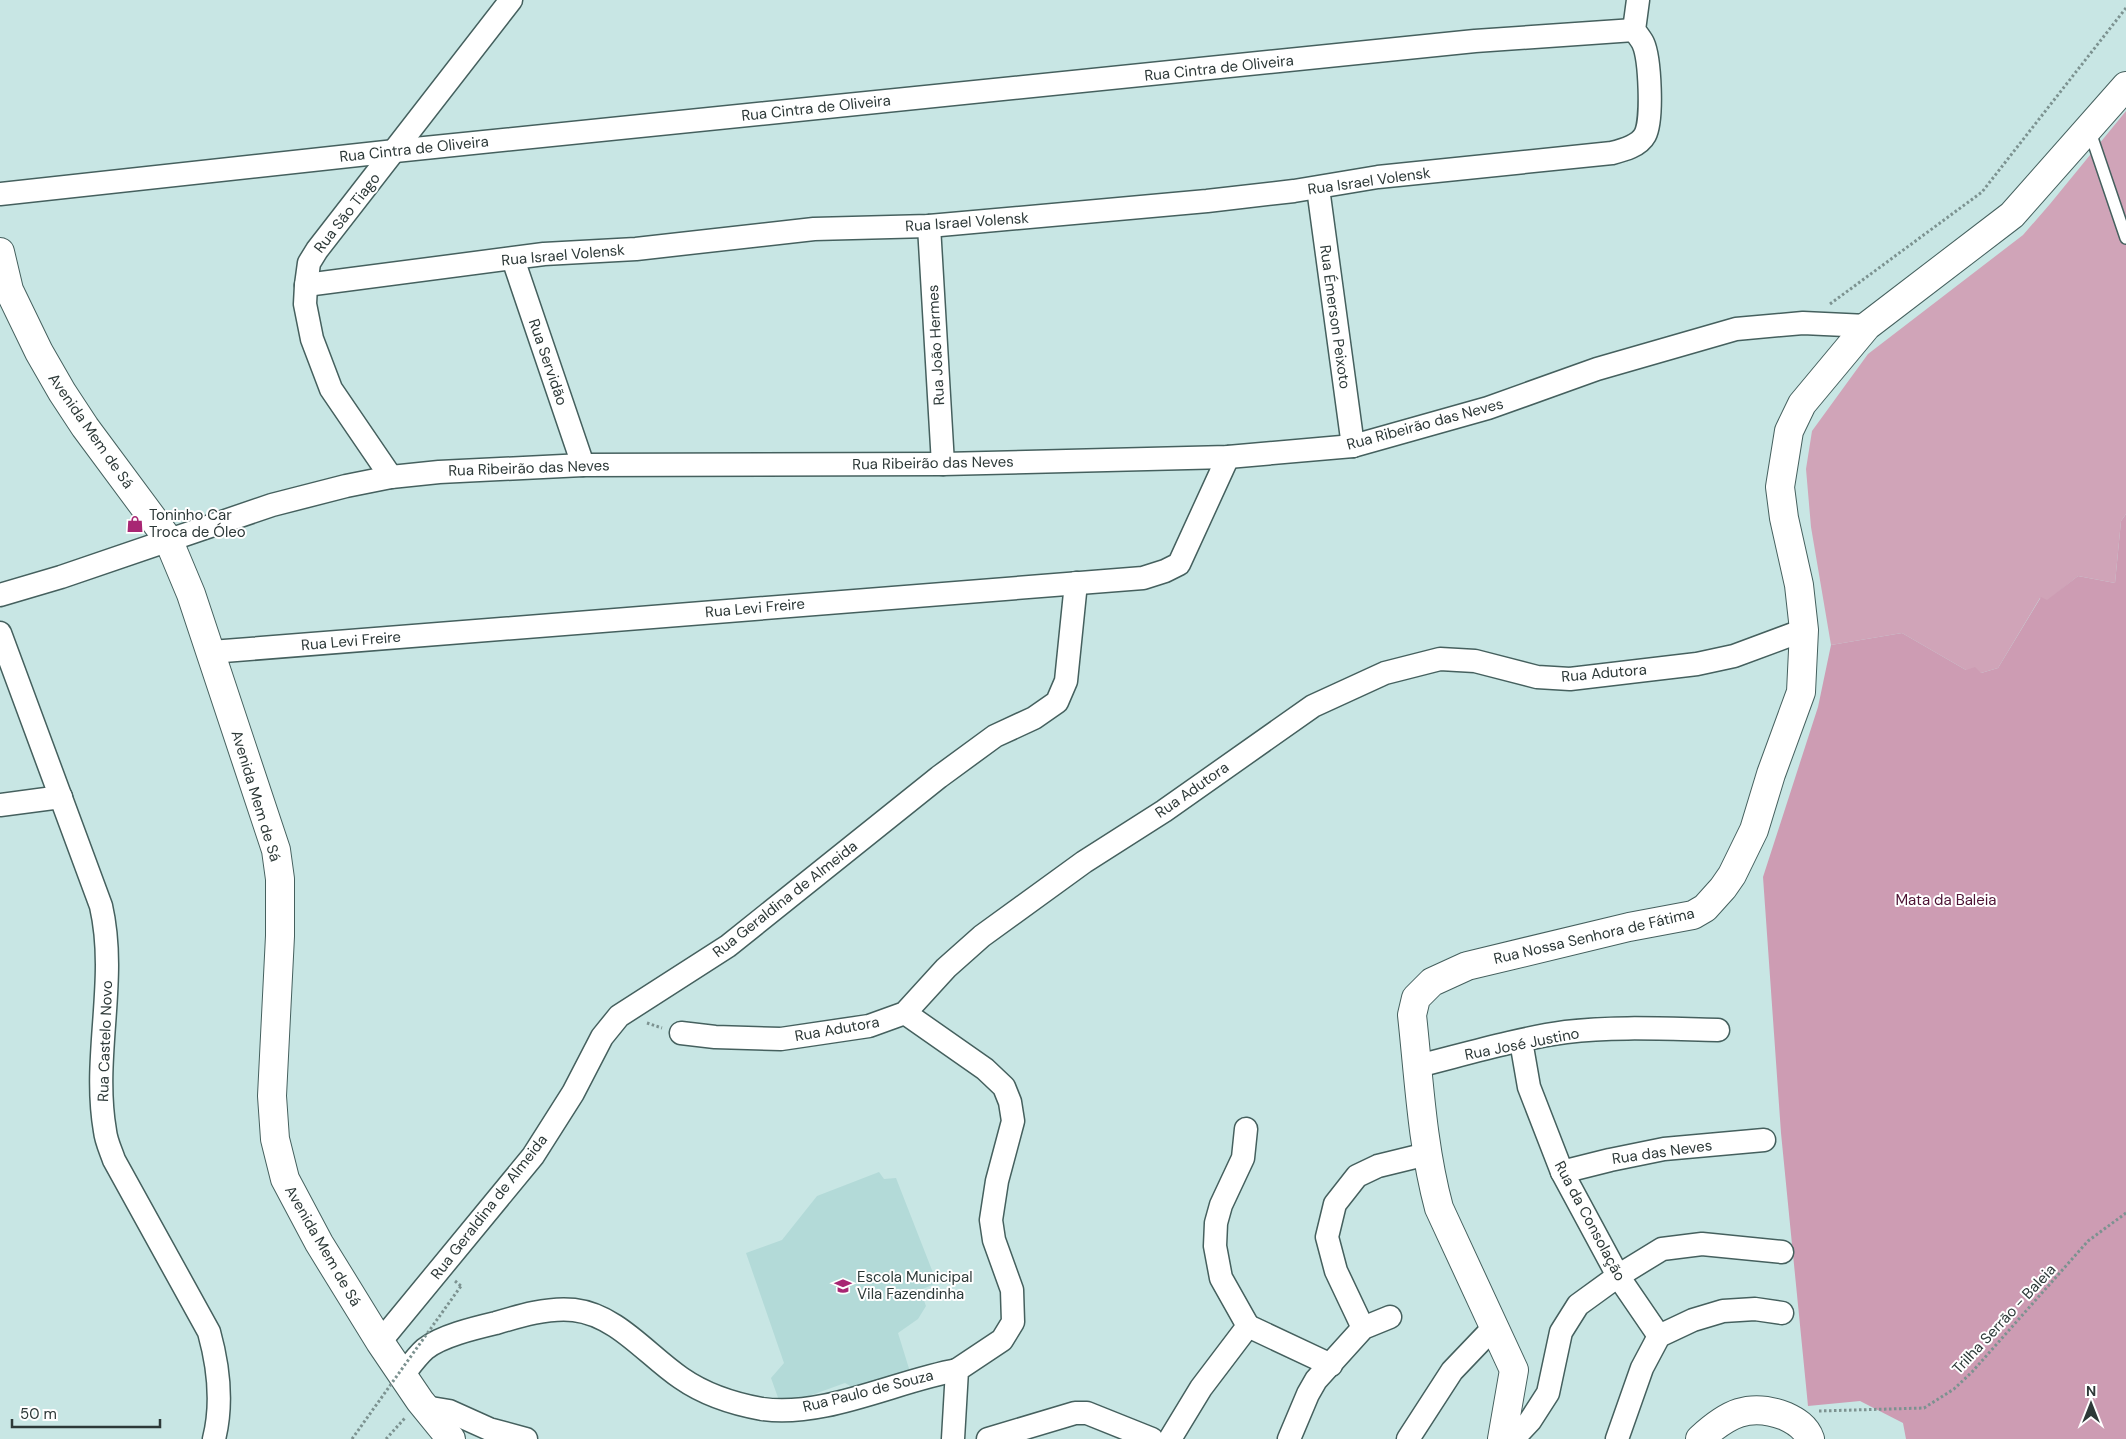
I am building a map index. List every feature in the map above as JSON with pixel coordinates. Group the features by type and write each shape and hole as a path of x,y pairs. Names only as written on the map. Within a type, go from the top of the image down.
{"street":[{"name":"Rua São Tiago","path":"391,477 331,389 309,330 305,304 309,263 317,250 511,0"},
{"path":"1634,30 1638,0"},
{"name":"Rua Cintra de Oliveira","path":"0,194 395,151 1475,41 1634,30"},
{"name":"Rua Israel Volensk","path":"306,285 544,254 636,249 814,229 929,226 1207,201 1318,188 1378,177 1612,153 1627,149 1645,136 1651,116 1647,59 1643,43 1634,30"},
{"name":"Rua Nossa Senhora de Fátima","path":"1502,1439 1514,1370 1439,1208 1427,1154 1412,1015 1416,998 1432,982 1467,966 1629,927 1694,915 1705,908 1723,888 1732,875 1754,830 1771,774 1801,692 1804,630 1798,585 1784,518 1780,487 1789,431 1802,404 1867,326 2012,215 2126,86"},
{"name":"Rua Émerson Peixoto","path":"1318,188 1353,446"},
{"name":"Rua João Hermes","path":"929,226 943,464"},
{"name":"Avenida Mem de Sá","path":"0,252 9,290 39,352 62,392 168,539 192,594 276,850 280,879 280,936 272,1096 276,1139 285,1179 319,1243 380,1342 425,1407 451,1439"},
{"name":"Rua Servidão","path":"513,258 584,465"},
{"name":"Rua Ribeirão das Neves","path":"0,595 61,577 272,505 346,486 391,477 439,472 584,465 943,464 1228,457 1353,446 1488,408 1597,369 1718,334 1745,328 1803,323 1867,326"},
{"name":"Rua Levi Freire","path":"211,652 1143,578 1179,564 1228,457"},
{"name":"Rua Geraldina de Almeida","path":"380,1342 533,1156 573,1093 602,1037 619,1016 728,946 939,777 995,736 1034,718 1057,702 1066,681 1076,583"},
{"name":"Rua Adutora","path":"681,1033 716,1037 782,1039 870,1026 905,1013 946,968 982,936 1084,862 1164,811 1313,706 1385,673 1440,659 1475,661 1537,677 1570,679 1696,664 1734,656 1804,630"},
{"name":"Rua Castelo Novo","path":"0,633 101,906 106,929 107,964 101,1091 105,1132 114,1160 209,1332 217,1360 220,1385 214,1439"},
{"path":"0,805 61,796"},
{"name":"Rua Paulo de Souza","path":"403,1374 426,1348 457,1333 549,1311 574,1310 599,1318 628,1334 682,1378 718,1397 762,1409 802,1409 957,1370 1002,1340 1013,1322 1012,1290 994,1240 991,1220 997,1181 1013,1121 1010,1102 1004,1087 985,1069 905,1013"},
{"name":"Rua José Justino","path":"1418,1066 1566,1032 1621,1029 1718,1030"},
{"name":"Rua da Consolação","path":"1521,1041 1529,1087 1562,1172 1618,1276 1659,1336"},
{"path":"1246,1129 1243,1158 1221,1206 1216,1223 1215,1246 1221,1278 1248,1326 1331,1365"},
{"name":"Rua das Neves","path":"1562,1172 1610,1160 1664,1150 1764,1140"},
{"path":"1362,1328 1336,1271 1328,1237 1335,1204 1357,1176 1378,1166 1427,1154"},
{"path":"1512,1439 1530,1421 1548,1393 1561,1332 1578,1305 1618,1276 1662,1249 1702,1244 1782,1252"},
{"path":"1617,1439 1642,1368 1659,1336 1694,1320 1723,1311 1755,1309 1782,1313"},
{"path":"1289,1439 1316,1380 1362,1328 1390,1317"},
{"path":"1170,1439 1201,1388 1248,1326"},
{"path":"1408,1439 1452,1371 1495,1326"},
{"path":"953,1439 957,1370"},
{"path":"425,1407 449,1411 492,1434 526,1439"},
{"path":"1700,1439 1713,1427 1731,1415 1749,1409 1768,1410 1793,1420 1809,1435"},
{"path":"988,1439 1064,1414 1087,1412 1152,1439"}],"lane":[{"path":"2088,129 2126,238"}],"path":[{"path":"1803,323 1982,192 2126,8"},
{"path":"619,1016 681,1033"},
{"name":"Trilha Serrão - Baleia","path":"1809,1435 1813,1412 1924,1408 1954,1389 1972,1372 2088,1241 2126,1214"},
{"path":"352,1439 461,1286"}],"shaded area":[{"path":"2126,111 2126,514 2121,521 2115,583 2078,576 2047,601 2040,598 1998,668 1981,673 1966,670 1902,633 1831,645 1811,527 1806,469 1812,431 1868,354 2023,235"},
{"name":"Escola Municipal Vila Fazendinha","path":"879,1172 884,1179 896,1178 937,1283 920,1290 926,1306 918,1319 898,1333 911,1375 859,1391 845,1383 781,1406 771,1378 784,1363 746,1253 782,1240 817,1196"}],"green space":[{"name":"Mata da Baleia","path":"2126,514 2126,1439 1906,1439 1903,1423 1860,1401 1808,1406 1781,1133 1763,877 1818,707 1831,645 1902,633 1966,670 1975,667 1981,673 1998,668 2041,597 2047,600 2078,576 2115,583 2121,521"}],"place":[{"name":"Toninho Car Troca de Óleo","path":"135,524"},
{"name":"Escola Municipal Vila Fazendinha","path":"843,1286"}]}
